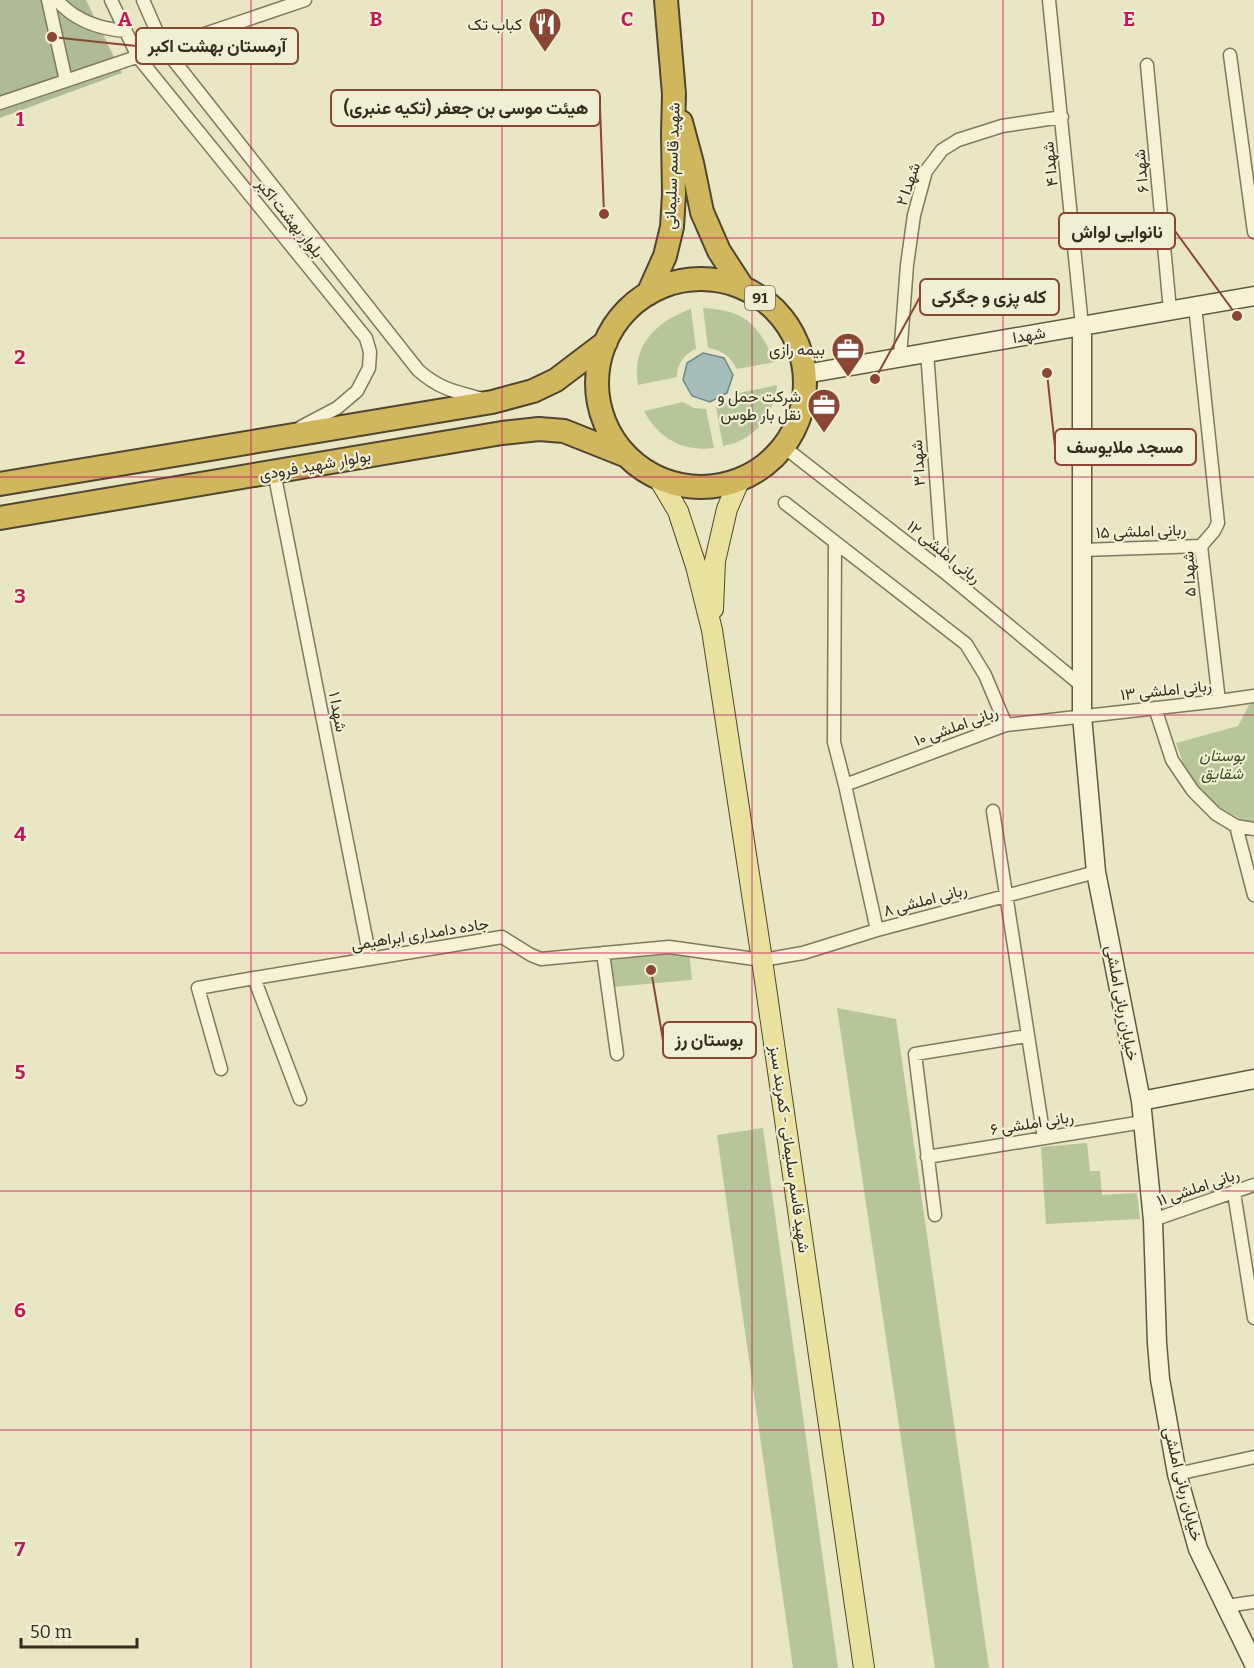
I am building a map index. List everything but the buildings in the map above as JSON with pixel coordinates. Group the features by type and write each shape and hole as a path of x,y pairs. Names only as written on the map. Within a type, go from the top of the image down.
{"highway":[{"name":"91","path":"666,0 674,94"},
{"name":"شهید قاسم سلیمانی","path":"674,94 702,212 719,251 743,288"},
{"name":"شهید قاسم سلیمانی","path":"648,294 665,256 672,227 674,94"},
{"name":"91","path":"695,279 720,280 743,288 767,302 786,322 799,347 805,374 804,400 797,424 784,447 764,467 739,481 712,487 685,487 659,479 642,469 627,456 609,431 599,402 598,372 606,342 623,315 648,294 671,284 695,279"},
{"name":"بولوار شهید فرودی","path":"0,484 492,402 533,391 556,380 606,342"},
{"name":"بولوار شهید فرودی","path":"0,518 502,433 539,429 564,430 627,456"}],"main road":[{"path":"659,479 678,512 696,566 712,630"},
{"path":"712,630 715,561 727,509 739,481"},
{"name":"شهید قاسم سلیمانی - کمربند سبز","path":"712,630 864,1668"}],"street":[{"path":"48,0 66,81"},
{"path":"57,0 81,19 108,30 126,31"},
{"name":"بلوار بهشت اکبر","path":"111,0 138,57 366,338 370,352 369,368 357,391 337,408 284,436"},
{"name":"بلوار بهشت اکبر","path":"143,0 164,48 418,370 443,388 492,402"},
{"path":"0,103 305,0"},
{"name":"شهدا ۴","path":"1049,0 1082,326"},
{"path":"1230,55 1248,152 1254,232"},
{"name":"شهدا ۶","path":"1147,65 1170,310"},
{"name":"شهدا ۲","path":"900,357 907,265 914,215 926,171 942,150 958,140 1002,126 1062,117"},
{"name":"شهدا","path":"805,374 1254,296"},
{"name":"شهدا ۵","path":"1195,306 1218,523 1201,546 1219,701"},
{"name":"خیابان ربانی املشی","path":"1082,326 1082,716 1096,872 1141,1101 1153,1220 1160,1379 1177,1474 1198,1549 1254,1664"},
{"name":"شهدا ۳","path":"927,352 943,571"},
{"name":"ربانی املشی ۱۲","path":"784,447 943,571 1082,686"},
{"name":"شهدا ۱","path":"274,472 370,958"},
{"path":"784,502 966,644 985,675 1006,725"},
{"path":"835,542 834,742 878,930"},
{"name":"ربانی املشی ۱۵","path":"1082,550 1201,546"},
{"name":"ربانی املشی ۱۳","path":"1082,716 1254,696"},
{"path":"1155,708 1172,760 1193,791 1216,814 1236,826 1254,829"},
{"name":"ربانی املشی ۱۰","path":"845,784 1006,725 1082,716"},
{"path":"993,812 1044,1138"},
{"path":"1236,826 1254,895"},
{"name":"ربانی املشی ۸","path":"762,960 802,953 878,930 1096,872"},
{"name":"جاده دامداری ابراهیمی","path":"221,1069 198,988 502,937 531,955 541,958 669,947 762,960"},
{"path":"603,953 617,1053"},
{"path":"254,978 300,1100"},
{"path":"935,1215 915,1054 1027,1036"},
{"path":"1141,1101 1254,1079"},
{"name":"ربانی املشی ۶","path":"927,1157 1143,1122"},
{"name":"ربانی املشی ۱۱","path":"1153,1220 1254,1185"},
{"path":"1234,1193 1254,1318"},
{"path":"1177,1474 1254,1457"},
{"path":"1227,1606 1254,1602"}],"green space":[{"path":"0,0 86,0 122,73 0,118"},
{"path":"703,308 730,312 748,322 756,329 775,362 737,369 725,354 708,348"},
{"path":"691,309 696,349 682,360 677,377 638,385 639,358 649,336 667,320"},
{"path":"777,385 767,417 753,433 744,439 723,446 716,407 730,401 739,393"},
{"path":"683,402 694,408 706,409 714,448 692,448 673,442 657,429 644,411"},
{"name":"بوستان شقایق","path":"1250,703 1254,703 1254,824 1225,811 1201,791 1186,770 1176,743 1238,726"},
{"path":"689,953 692,980 612,987 610,960"},
{"path":"837,1008 896,1019 989,1668 935,1668"},
{"path":"763,1128 838,1668 793,1668 717,1135"},
{"path":"1087,1143 1090,1171 1100,1171 1102,1195 1137,1193 1140,1219 1046,1224 1041,1147"}],"water":[{"path":"703,353 724,358 733,375 727,393 710,402 692,396 683,380 687,363"}],"place":[{"name":"آرمستان بهشت اکبر","path":"52,37"},
{"name":"کباب تک","path":"545,53"},
{"name":"هيئت موسی بن جعفر (تکیه عنبری)","path":"604,214"},
{"name":"نانوایی لواش","path":"1237,316"},
{"name":"مسجد ملایوسف","path":"1047,373"},
{"name":"بیمه رازی","path":"848,378"},
{"name":"کله پزی و جگرکی","path":"875,379"},
{"name":"شرکت حمل و نقل بار طوس","path":"824,434"},
{"name":"بوستان رز","path":"651,970"}]}
